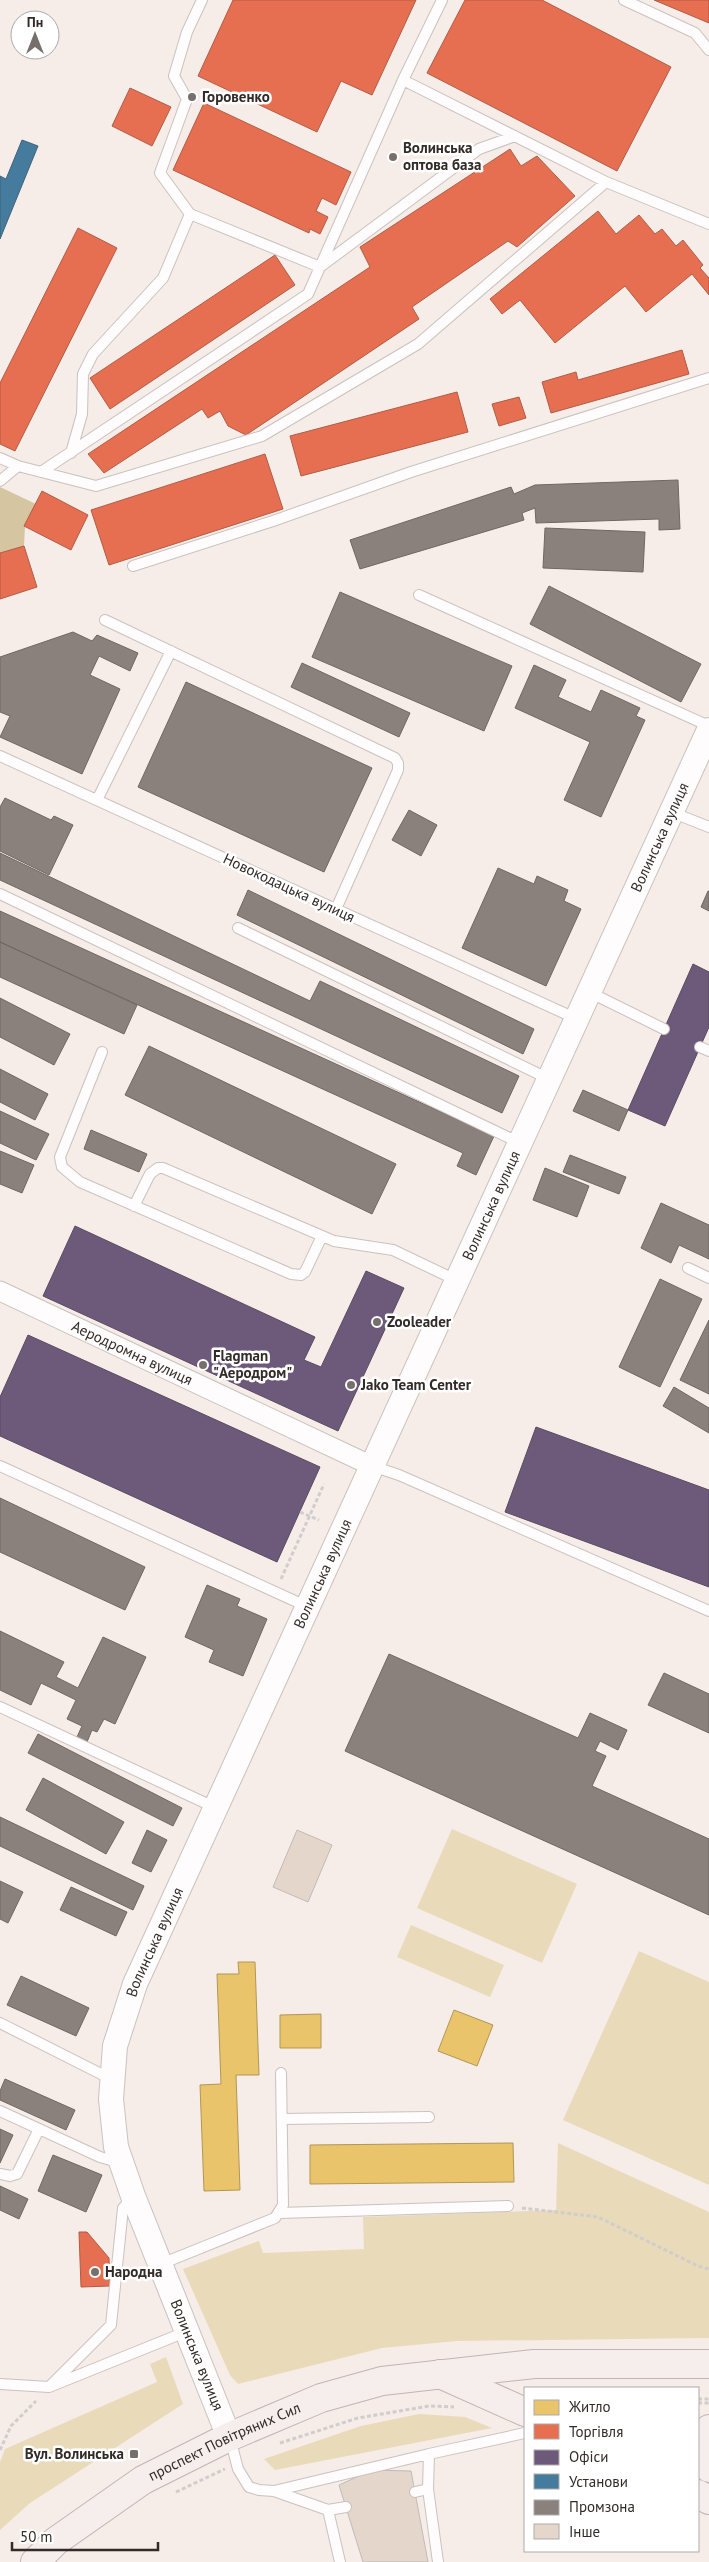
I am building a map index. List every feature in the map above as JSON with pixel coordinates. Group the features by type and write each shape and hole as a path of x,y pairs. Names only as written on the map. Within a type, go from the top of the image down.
{"main road":[{"name":"проспект Повітряних Сил","path":"35,2562 56,2541 143,2480 230,2436 321,2398 382,2381 534,2364 709,2364"},
{"path":"438,2374 524,2412"},
{"path":"709,2429 706,2441 709,2468"}],"street":[{"name":"Волинська вулиця","path":"230,2436 133,2196 116,2147 111,2099 115,2046 135,1984 590,993 670,811 709,730"},
{"name":"Аеродромна вулиця","path":"0,1291 372,1466"}],"lane":[{"path":"202,0 186,32 174,76 187,99 160,173 190,214 320,267"},
{"path":"41,472 308,294 403,80 442,0"},
{"path":"624,0 695,34 709,50"},
{"path":"403,80 606,182 709,224"},
{"path":"320,267 479,149 515,136"},
{"path":"0,458 18,466 96,486 262,436 418,344 606,182"},
{"path":"71,453 82,414 83,374 93,354 163,278 190,214"},
{"path":"133,566 273,521 411,472 709,378"},
{"path":"0,482 18,466"},
{"path":"419,595 709,726"},
{"path":"105,620 395,758 398,770 336,909"},
{"path":"97,800 171,651"},
{"name":"Новокодацька вулиця","path":"0,756 578,1019"},
{"path":"670,811 709,827"},
{"path":"0,894 521,1143"},
{"path":"238,928 550,1080"},
{"path":"590,993 664,1029"},
{"path":"102,1052 60,1157 62,1167 80,1182 291,1274 301,1275 305,1272 322,1236"},
{"path":"134,1206 150,1174 158,1168 163,1168 334,1241 393,1250 458,1281"},
{"path":"688,1268 709,1278"},
{"path":"0,1466 308,1607"},
{"path":"372,1466 399,1475 709,1611"},
{"path":"0,1707 216,1808"},
{"path":"0,2024 113,2080"},
{"path":"161,2264 275,2218 280,2213 283,2205 281,2073"},
{"path":"0,2111 100,2157 122,2163"},
{"path":"282,2119 429,2117"},
{"path":"0,2174 10,2176 17,2174 39,2129"},
{"path":"49,2388 111,2325 123,2208 133,2196"},
{"path":"280,2213 508,2206"},
{"path":"0,2384 49,2388 188,2331"},
{"path":"274,2491 524,2433"},
{"path":"230,2436 237,2464 249,2486 258,2490 274,2491 328,2510 346,2507"},
{"path":"429,2454 428,2489 438,2562"},
{"path":"415,2492 428,2489"},
{"path":"328,2510 340,2562"}],"path":[{"path":"275,1592 324,1484"},
{"path":"300,1512 319,1520"},
{"path":"508,2206 598,2217 698,2266 709,2268"},
{"path":"0,2450 11,2426 49,2388"},
{"path":"271,2445 358,2418 429,2406 458,2408"},
{"path":"174,2493 237,2464"}],"shaded area":[{"path":"0,487 36,504 25,526 24,546 0,553"},
{"path":"452,1829 577,1884 542,1963 417,1908"},
{"path":"411,1925 504,1965 490,1997 397,1957"},
{"path":"639,1951 709,1982 709,2185 563,2120"},
{"path":"558,2143 709,2212 709,2338 457,2341 382,2348 238,2384 230,2375 183,2269 259,2241 263,2253 364,2249 363,2217 556,2210"},
{"path":"166,2357 183,2404 30,2503 0,2530 0,2462 5,2449 157,2382 150,2364"},
{"path":"419,2414 465,2417 492,2428 275,2470 264,2459 361,2426"}],"building: Житло":[{"path":"238,1962 255,1962 259,2075 236,2075 240,2190 204,2191 200,2085 221,2084 217,1974 239,1974"},
{"path":"454,2010 493,2025 477,2066 438,2051"},
{"path":"321,2014 321,2048 280,2048 280,2015"},
{"path":"513,2143 514,2182 310,2184 310,2145"}],"building: Торгівля":[{"path":"233,0 416,0 372,95 341,81 317,132 198,76"},
{"path":"465,0 542,0 671,67 617,171 427,73"},
{"path":"654,0 709,0 709,23"},
{"path":"130,88 171,107 152,146 112,126"},
{"path":"204,103 351,172 336,205 322,198 316,211 328,217 320,234 310,229 309,233 173,170"},
{"path":"510,149 521,166 537,156 575,196 517,247 508,241 412,307 419,319 246,435 228,426 220,411 208,418 202,409 104,473 88,454 370,267 360,247"},
{"path":"598,211 616,234 639,215 655,234 662,229 676,246 683,240 703,265 700,268 709,278 709,295 692,274 646,312 625,286 555,343 520,300 502,314 490,299"},
{"path":"78,228 117,248 15,451 0,444 0,383"},
{"path":"275,255 295,285 110,409 90,378"},
{"path":"682,350 689,374 551,413 542,382 576,372 578,380"},
{"path":"457,392 468,432 301,476 290,436"},
{"path":"519,397 526,418 499,426 492,404"},
{"path":"265,454 283,509 109,565 91,510"},
{"path":"42,491 88,515 71,550 24,526"},
{"path":"24,546 37,587 0,599 0,553"},
{"name":"Народна","path":"79,2232 87,2232 109,2258 110,2286 81,2287"}],"building: Офіси":[{"path":"693,964 709,972 709,1027 665,1126 628,1110"},
{"path":"75,1226 315,1337 304,1360 321,1367 366,1271 404,1288 338,1431 43,1296"},
{"path":"28,1335 320,1467 277,1562 0,1436 0,1397"},
{"path":"536,1427 709,1490 709,1587 505,1512"}],"building: Установи":[{"path":"22,140 38,146 0,239 0,176 6,179"}],"building: Промзона":[{"path":"678,480 680,529 659,530 659,519 536,523 535,508 522,513 524,520 360,569 350,540 511,487 514,494 535,485"},
{"path":"545,528 645,532 643,572 543,568"},
{"path":"549,586 701,664 681,702 530,624"},
{"path":"340,592 512,666 484,731 312,657"},
{"path":"73,632 92,641 97,635 138,653 130,671 99,656 90,675 120,689 82,774 0,737 10,716 0,712 0,657"},
{"path":"302,663 410,713 399,737 291,687"},
{"path":"534,665 566,680 558,697 591,712 601,690 640,708 636,716 645,720 601,817 564,800 590,742 515,708"},
{"path":"186,682 372,768 324,872 138,787"},
{"path":"5,798 51,820 54,816 73,825 49,875 0,851 0,807"},
{"path":"409,810 437,825 421,856 392,840"},
{"path":"0,853 310,1001 320,981 519,1076 502,1113 0,880"},
{"path":"498,868 534,884 537,876 568,890 564,901 581,909 546,986 462,948"},
{"path":"248,890 534,1029 523,1054 237,915"},
{"path":"709,891 709,911 701,907"},
{"path":"0,911 494,1136 476,1175 457,1166 463,1153 0,942"},
{"path":"0,942 137,1005 124,1034 0,977"},
{"path":"0,998 70,1034 54,1065 0,1037"},
{"path":"149,1046 396,1164 372,1214 125,1095"},
{"path":"0,1069 48,1094 35,1120 0,1102"},
{"path":"583,1090 628,1110 619,1131 573,1111"},
{"path":"0,1111 49,1134 36,1160 0,1143"},
{"path":"91,1130 147,1154 139,1172 84,1149"},
{"path":"0,1151 34,1165 22,1193 0,1184"},
{"path":"570,1155 626,1177 619,1194 563,1172"},
{"path":"545,1168 589,1186 577,1217 533,1200"},
{"path":"661,1203 709,1225 709,1259 679,1245 671,1263 641,1248"},
{"path":"660,1279 702,1299 660,1387 619,1367"},
{"path":"709,1320 709,1394 680,1380"},
{"path":"674,1387 709,1408 709,1433 663,1406"},
{"path":"0,1498 145,1567 125,1610 0,1552"},
{"path":"207,1585 240,1599 237,1606 267,1619 243,1676 209,1662 214,1650 185,1637"},
{"path":"0,1631 64,1662 56,1677 78,1688 103,1637 146,1657 115,1724 104,1719 97,1732 92,1730 87,1742 77,1737 82,1726 67,1719 76,1700 41,1683 31,1705 0,1690"},
{"path":"389,1654 578,1738 590,1713 627,1730 618,1750 600,1741 595,1751 606,1756 592,1786 709,1839 709,1915 345,1751"},
{"path":"664,1673 709,1694 709,1733 648,1705"},
{"path":"38,1734 182,1808 173,1826 28,1753"},
{"path":"43,1778 124,1822 106,1854 26,1810"},
{"path":"0,1817 144,1886 133,1910 0,1846"},
{"path":"147,1830 167,1840 151,1872 132,1863"},
{"path":"0,1881 23,1892 8,1923 0,1919"},
{"path":"71,1887 127,1912 116,1936 60,1910"},
{"path":"21,1976 89,2008 76,2036 7,2005"},
{"path":"5,2079 75,2110 66,2130 0,2100 0,2091"},
{"path":"0,2129 13,2135 0,2163"},
{"path":"53,2155 102,2175 86,2212 38,2191"},
{"path":"0,2186 28,2199 19,2219 0,2210"}],"building: Інше":[{"path":"297,1830 332,1845 308,1902 273,1887"},
{"path":"372,2470 411,2471 428,2562 363,2562 339,2485"}],"place":[{"name":"Горовенко","path":"192,97"},
{"name":"Волинська оптова база","path":"393,157"},
{"name":"Zooleader","path":"377,1322"},
{"name":"Flagman \"Аеродром\"","path":"203,1365"},
{"name":"Jako Team Center","path":"351,1385"},
{"name":"Народна","path":"95,2272"},
{"name":"Вул. Волинська","path":"134,2454"}]}
